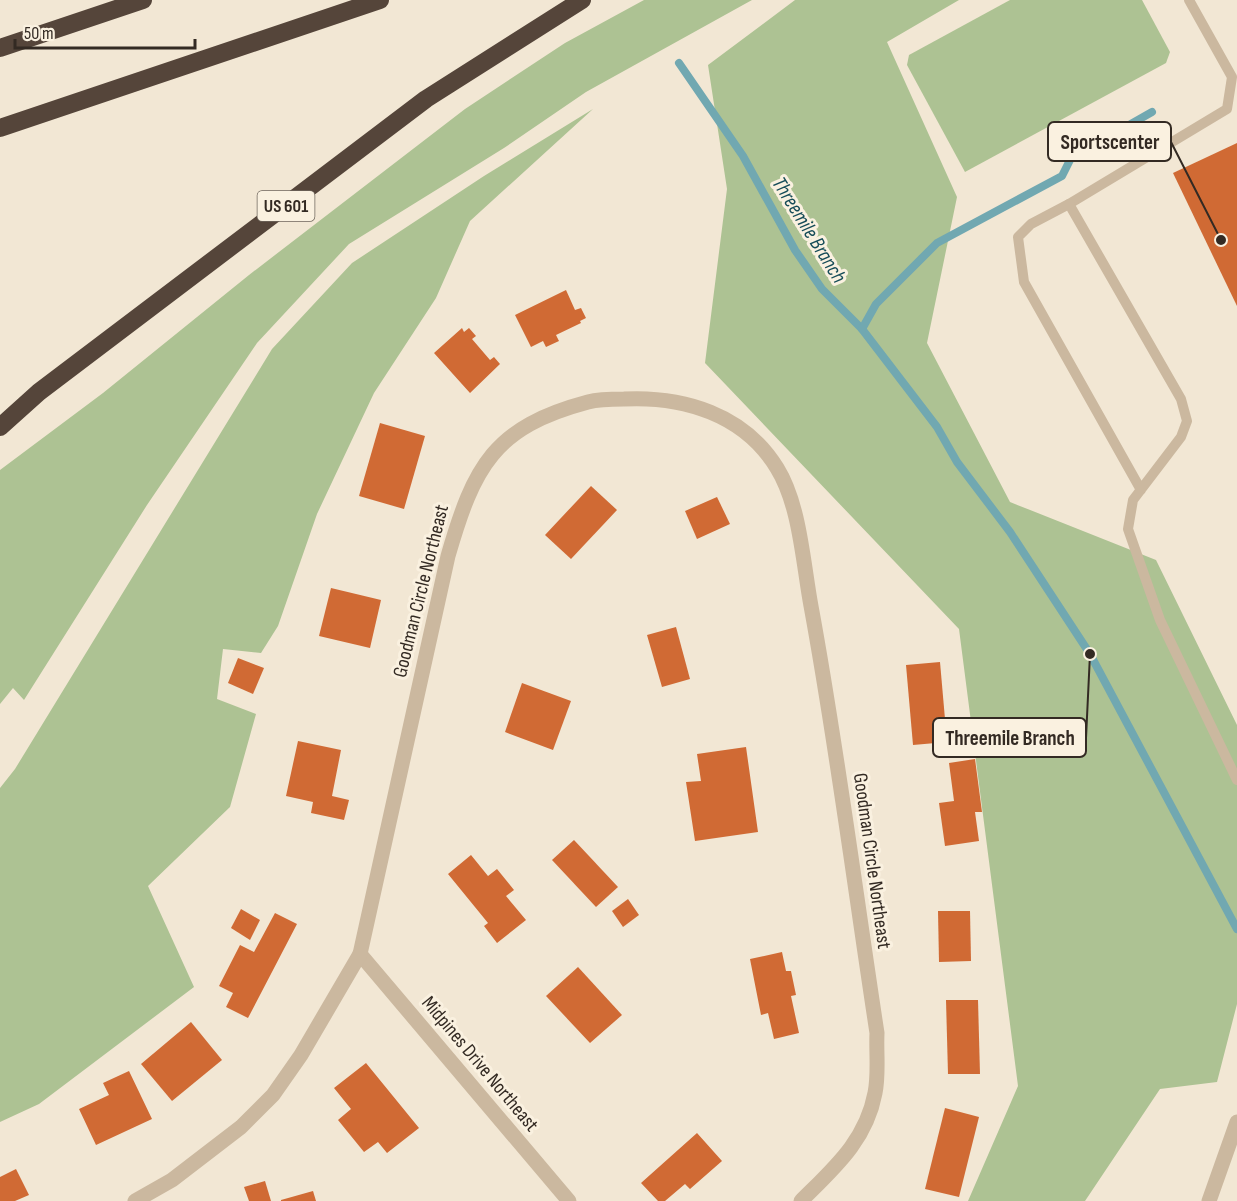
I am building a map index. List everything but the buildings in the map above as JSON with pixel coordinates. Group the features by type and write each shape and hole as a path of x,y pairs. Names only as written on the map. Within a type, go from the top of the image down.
{"highway":[{"path":"0,48 143,0"},
{"path":"0,128 380,0"},
{"name":"US 601","path":"0,427 39,392 426,99 582,0"},
{"path":"0,416 39,392"}],"street":[{"name":"Goodman Circle Northeast","path":"135,1201 172,1180 206,1154 241,1127 273,1095 301,1054 360,954 448,556 460,512 476,477 493,451 527,424 555,411 593,400 643,398 687,402 704,408 733,424 759,444 778,468 791,498 822,668 877,1033 876,1091 867,1125 848,1154 801,1201"},
{"name":"Midpines Drive Northeast","path":"360,954 569,1201"},
{"path":"1209,1201 1237,1122"}],"lane":[{"path":"1141,490 1024,282 1018,237 1032,224 1227,109 1232,77 1194,3"},
{"path":"1069,204 1181,399 1187,421 1181,437 1133,500 1128,529 1160,620 1237,780"}],"green space":[{"path":"644,0 752,0 586,92 504,148 349,244 257,343 147,505 24,700 13,688 0,704 0,470 103,393 249,275 465,109 565,43"},
{"path":"795,0 959,0 887,42 957,197 927,343 1010,502 1156,560 1237,725 1237,1004 1217,1082 1160,1089 1085,1201 968,1201 1018,1086 959,629 705,363 727,189 708,65"},
{"path":"1010,0 1142,0 1170,52 1166,63 965,172 907,65 909,55"},
{"path":"593,109 470,221 436,298 374,393 317,514 278,626 261,653 223,649 217,699 256,714 230,807 148,886 194,987 39,1104 0,1122 0,788 15,769 272,349 352,263 484,176"}],"waterway":[{"name":"Threemile Branch","path":"679,63 743,156 795,250 822,289 862,329 937,427 957,462 1010,532 1090,654 1237,929"},
{"path":"862,329 876,304 937,243 1062,176 1071,158 1152,112"}],"place":[{"name":"Sportscenter","path":"1221,240"},
{"name":"Threemile Branch","path":"1090,654"}]}
